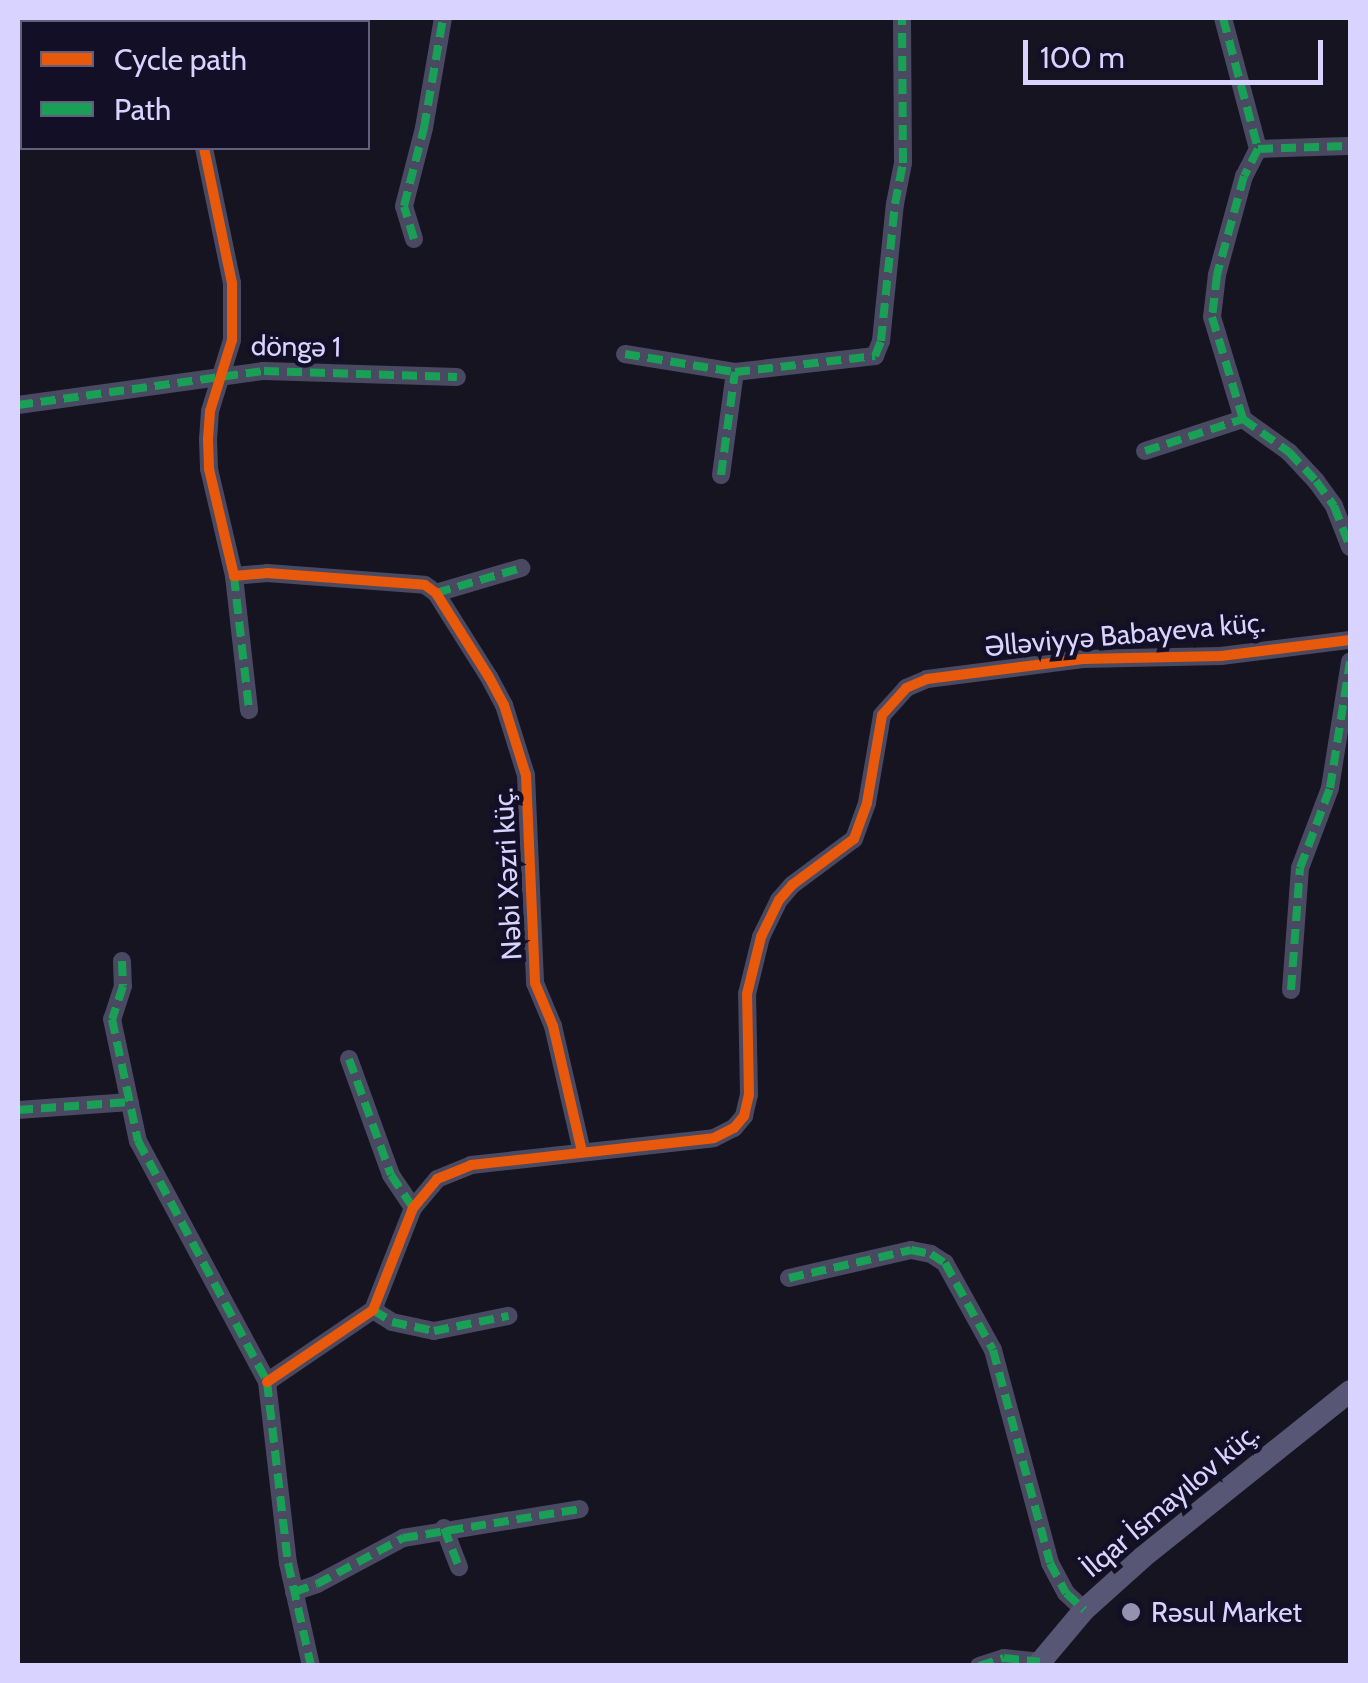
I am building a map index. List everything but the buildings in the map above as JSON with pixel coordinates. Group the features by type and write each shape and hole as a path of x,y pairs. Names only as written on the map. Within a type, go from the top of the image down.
{"main road":[{"name":"İlqar İsmayılov küç.","path":"1038,1664 1084,1610 1143,1557 1350,1391"}],"street":[{"path":"414,239 404,206 424,128 443,18"},
{"path":"625,354 735,372 875,356 881,341 894,204 903,163 902,18"},
{"path":"1223,18 1258,149 1244,176 1218,275 1212,317 1243,418 1290,452 1316,481 1334,506 1350,547"},
{"path":"1258,149 1347,146"},
{"path":"204,150 232,283 232,340 210,410 210,470 234,576 248,710"},
{"name":"döngə 1","path":"18,405 264,371 457,377"},
{"path":"721,474 735,372"},
{"path":"1146,451 1243,418"},
{"path":"234,576 268,572 412,582 436,592 521,568"},
{"name":"Nəbi Xəzri küç.","path":"436,592 504,705 526,775 535,983 553,1026 582,1152"},
{"name":"Əlləviyyə Babayeva küç.","path":"373,1310 413,1208 437,1179 451,1172 582,1152 714,1138 744,1116 749,1095 748,994 761,936 792,885 854,839 867,803 882,715 906,688 926,679 1083,659 1222,656 1350,640"},
{"path":"1291,990 1300,868 1330,788 1350,662"},
{"path":"122,961 124,986 112,1019 146,1160 267,1382 294,1592 310,1666"},
{"path":"349,1059 390,1175 413,1208"},
{"path":"18,1110 130,1102"},
{"path":"789,1278 911,1250 945,1262 993,1350 1050,1563 1066,1593 1084,1610"},
{"path":"267,1382 373,1310 392,1322 434,1331 508,1316"},
{"path":"294,1592 318,1584 402,1538 580,1508"},
{"path":"444,1528 459,1567"},
{"path":"979,1666 1004,1658 1038,1664"}],"marked path":[{"path":"414,239 404,206 424,128 443,18"},
{"path":"625,354 735,372 875,356 881,341 903,163 902,18"},
{"path":"1223,18 1258,149 1244,176 1217,275 1212,317 1243,419 1289,452 1316,481 1334,506 1350,547"},
{"path":"1258,149 1347,146"},
{"path":"18,405 264,371 457,377"},
{"path":"721,475 735,372"},
{"path":"1145,451 1243,419"},
{"path":"436,593 521,568"},
{"path":"234,576 249,710"},
{"path":"1291,990 1300,868 1330,788 1350,662"},
{"path":"122,961 123,986 112,1019 138,1141 267,1382 288,1563 311,1666"},
{"path":"349,1059 391,1175 413,1208"},
{"path":"18,1110 130,1102"},
{"path":"789,1278 911,1250 931,1254 945,1263 993,1350 1050,1563 1066,1593 1084,1610"},
{"path":"373,1310 392,1322 434,1331 508,1316"},
{"path":"294,1592 317,1584 403,1538 580,1509"},
{"path":"444,1528 459,1567"},
{"path":"979,1666 1004,1658 1040,1662"}],"cycle path":[{"path":"204,150 232,283 232,340 210,411 208,439 209,469 234,576 267,573 425,585 436,593 489,677 504,705 526,775 535,983 553,1026 582,1152"},
{"path":"267,1382 373,1310 413,1208 437,1179 471,1165 714,1138 734,1128 744,1116 749,1095 747,994 761,937 779,900 792,885 854,839 867,803 882,715 906,688 927,679 1083,659 1221,656 1350,640"}],"place":[{"name":"Rəsul Market","path":"1131,1612"}]}
